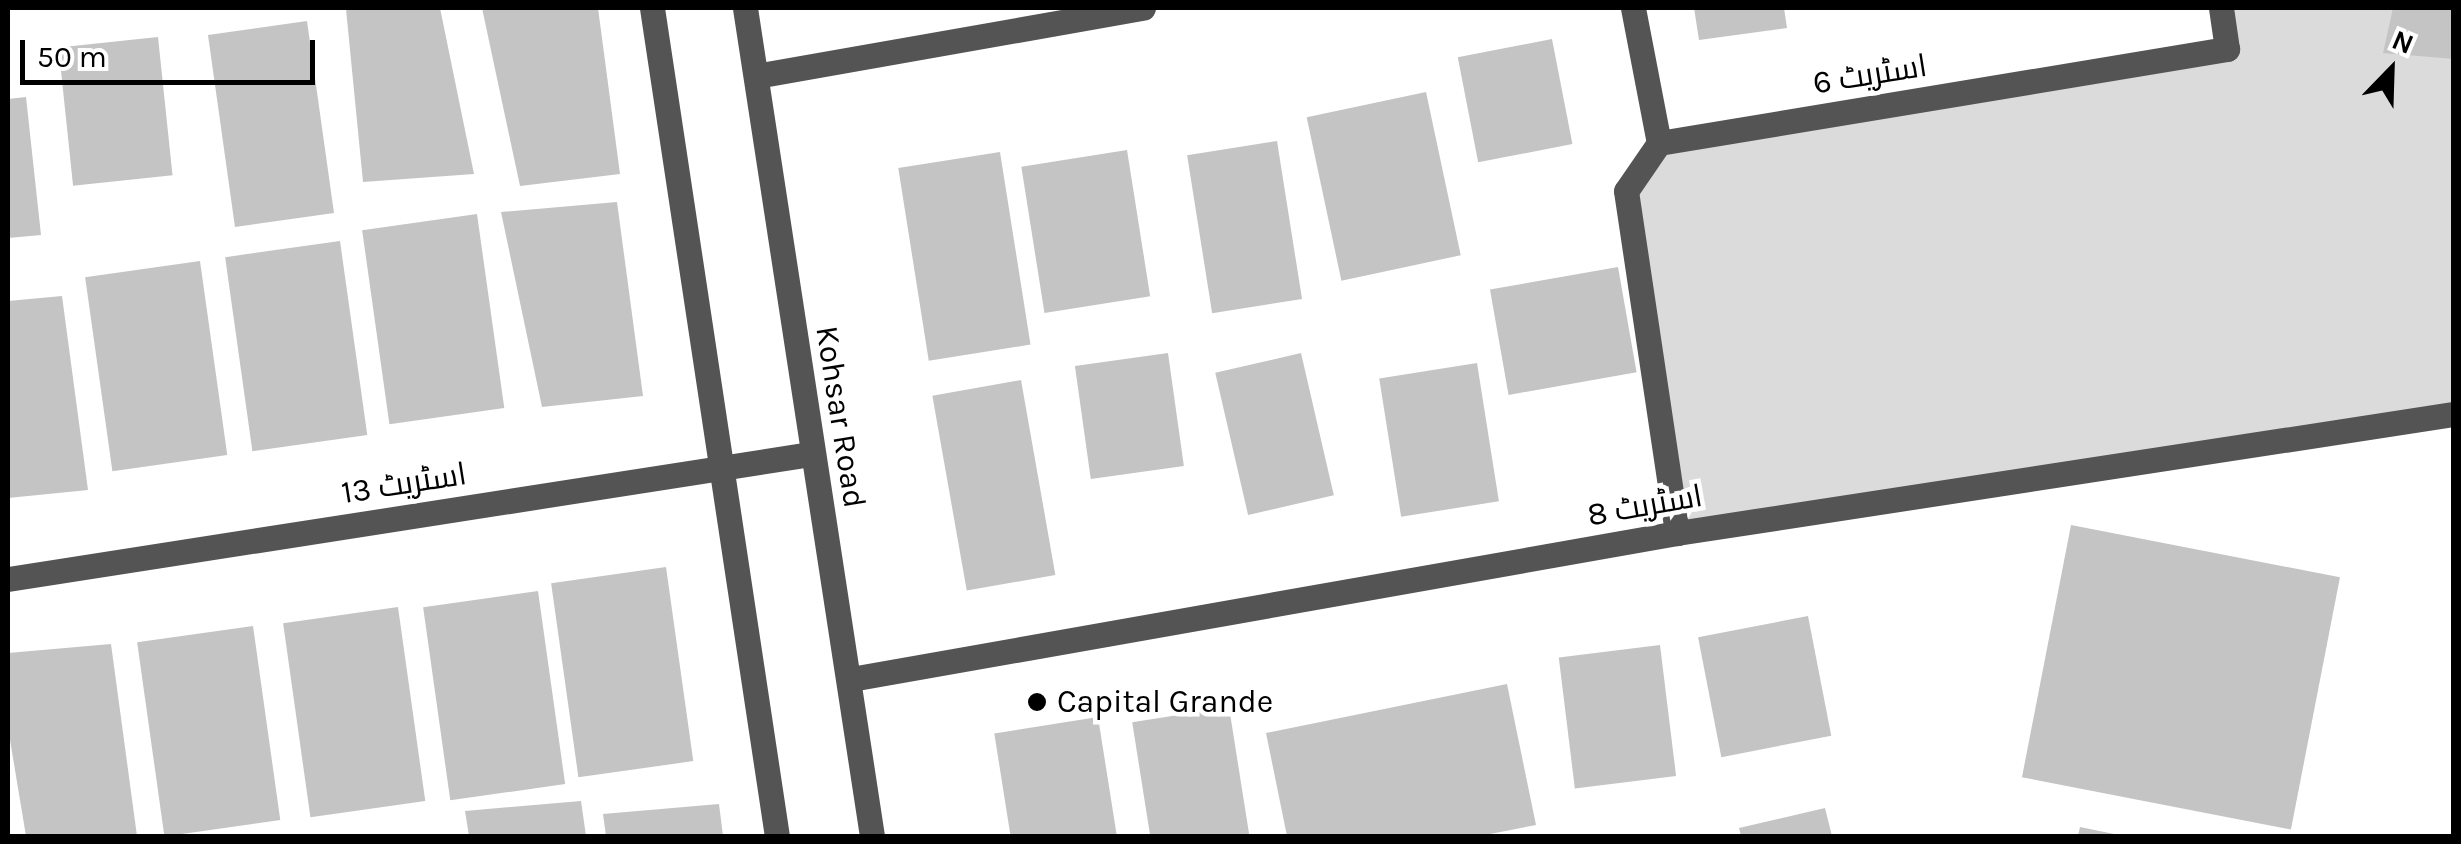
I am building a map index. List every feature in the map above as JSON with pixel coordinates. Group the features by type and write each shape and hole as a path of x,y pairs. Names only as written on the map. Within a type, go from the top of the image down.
{"street":[{"path":"652,8 716,468 777,836"},
{"name":"Kohsar Road","path":"745,8 811,454 851,679 872,836"},
{"path":"756,76 1143,8"},
{"path":"1634,8 1659,143 1626,191 1677,533"},
{"name":"اسٹریٹ 6","path":"1659,143 2227,48 2221,8"},
{"name":"اسٹریٹ 8","path":"851,679 1677,533 2454,414"},
{"name":"اسٹریٹ 13","path":"8,579 811,454"}],"shaded area":[{"path":"2221,8 2453,8 2453,414 1677,533 1626,191 1659,143 2226,49"}],"building":[{"path":"440,8 474,174 363,182 346,9"},
{"path":"482,8 598,8 620,174 520,186"},
{"path":"1694,8 1784,8 1787,28 1699,40"},
{"path":"2393,8 2454,8 2454,59 2383,53"},
{"path":"307,21 334,213 235,227 208,35"},
{"path":"158,37 173,175 73,186 59,47"},
{"path":"1552,39 1572,144 1478,162 1458,57"},
{"path":"1426,92 1461,255 1341,281 1307,117"},
{"path":"26,97 41,235 8,238 8,99"},
{"path":"1277,141 1302,299 1212,313 1187,155"},
{"path":"1127,150 1150,296 1044,313 1021,167"},
{"path":"1000,152 1031,345 929,361 898,168"},
{"path":"617,202 643,396 542,407 501,212"},
{"path":"477,214 504,408 389,424 362,230"},
{"path":"340,241 367,435 252,451 225,257"},
{"path":"200,261 227,455 112,471 85,277"},
{"path":"1618,267 1637,372 1509,395 1490,290"},
{"path":"62,296 88,490 8,498 8,301"},
{"path":"1168,353 1184,466 1091,479 1075,366"},
{"path":"1301,353 1334,495 1248,515 1215,373"},
{"path":"1477,363 1499,501 1401,517 1379,378"},
{"path":"1021,380 1055,575 967,591 932,396"},
{"path":"2071,525 2340,577 2291,830 2022,777"},
{"path":"666,567 693,761 578,777 551,583"},
{"path":"538,591 565,784 450,800 423,607"},
{"path":"398,607 425,801 310,817 283,623"},
{"path":"1808,616 1831,736 1721,757 1698,637"},
{"path":"253,626 280,820 164,836 137,642"},
{"path":"111,644 137,836 26,836 8,728 8,653"},
{"path":"1660,645 1676,776 1575,788 1559,657"},
{"path":"1507,684 1536,825 1480,836 1287,836 1266,733"},
{"path":"1229,707 1249,836 1150,836 1132,722"},
{"path":"1098,717 1117,836 1011,836 994,733"},
{"path":"581,801 586,836 469,836 465,811"},
{"path":"719,804 723,836 606,836 603,814"},
{"path":"1825,808 1832,836 1741,836 1739,828"},
{"path":"2080,827 2119,835 2119,836 2078,836"}],"place":[{"name":"Capital Grande","path":"1037,702"}]}
